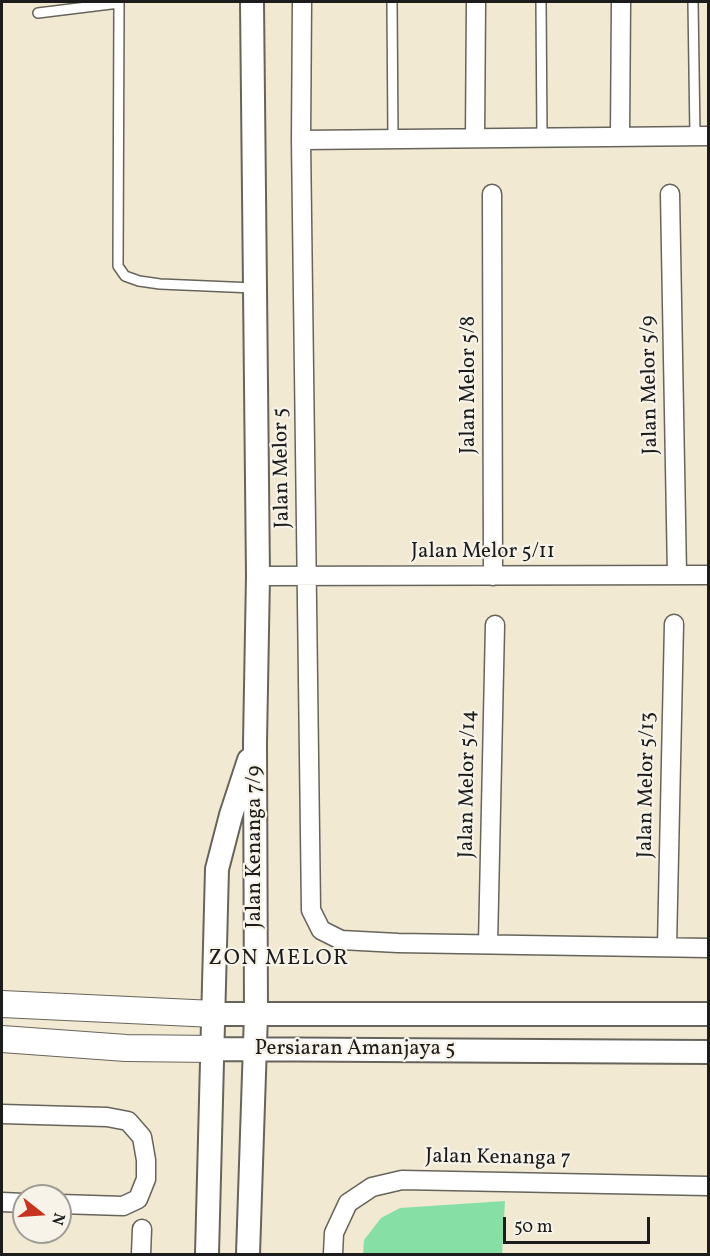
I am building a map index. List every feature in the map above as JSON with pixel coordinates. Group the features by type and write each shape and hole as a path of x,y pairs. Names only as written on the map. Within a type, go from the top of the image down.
{"main road":[{"name":"Persiaran Amanjaya 5","path":"2,1004 214,1014"},
{"name":"Persiaran Amanjaya 5","path":"3,1040 126,1048 213,1049"}],"street":[{"path":"252,2 258,576 255,742"},
{"name":"Jalan Melor 5","path":"302,2 301,140 311,910 321,930 341,940 488,944"},
{"path":"475,138 476,2"},
{"path":"620,137 621,2"},
{"path":"301,140 702,136"},
{"name":"Jalan Melor 5/8","path":"492,194 493,576"},
{"name":"Jalan Melor 5/9","path":"670,194 677,575"},
{"name":"Jalan Melor 5/11","path":"258,576 708,576"},
{"name":"Jalan Melor 5/13","path":"667,946 674,624"},
{"name":"Jalan Melor 5/14","path":"488,944 495,625"},
{"name":"Jalan Kenanga 7/9","path":"207,1254 218,869 231,816 255,742"},
{"name":"Jalan Kenanga 7/9","path":"248,1254 256,1014 255,742"},
{"path":"488,944 708,948"},
{"name":"Persiaran Amanjaya 5","path":"214,1014 708,1014"},
{"name":"Persiaran Amanjaya 5","path":"213,1049 708,1052"},
{"path":"2,1114 107,1117 128,1121 142,1137 146,1160 146,1179 138,1199 123,1206 72,1204"},
{"name":"Jalan Kenanga 7","path":"333,1254 334,1233 348,1203 372,1187 402,1180 708,1186"},
{"path":"141,1254 142,1229"}],"lane":[{"path":"38,13 119,2 118,266 125,276 160,284 254,288"},
{"path":"392,2 393,139"},
{"path":"542,2 542,138"},
{"path":"693,2 702,136"}],"green space":[{"path":"505,1201 502,1254 363,1254 364,1240 381,1218 400,1208"}],"district":[{"name":"ZON MELOR","path":"279,960"}]}
